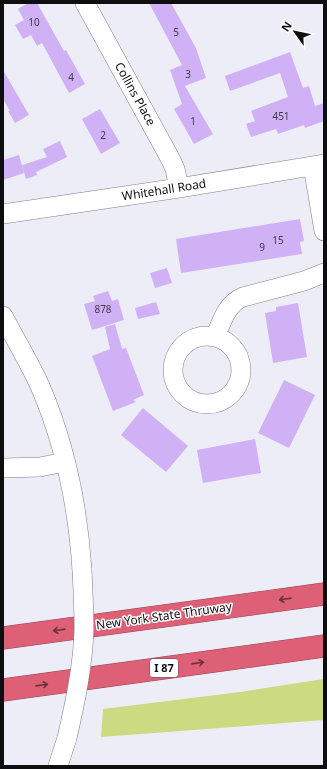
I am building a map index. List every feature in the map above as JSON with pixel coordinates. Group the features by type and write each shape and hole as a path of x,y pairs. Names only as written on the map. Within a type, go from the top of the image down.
{"highway":[{"name":"New York State Thruway","path":"3,638 324,594"},
{"name":"I 87","path":"3,690 324,646"}],"street":[{"name":"Collins Place","path":"85,3 171,160 175,169 179,188"},
{"name":"Whitehall Road","path":"3,214 179,188 319,165"},
{"path":"319,165 324,230"},
{"path":"215,337 228,309 237,300 304,281 324,273"},
{"path":"3,316 40,386 55,425 71,489 79,537 82,570 84,630 78,685 67,738 58,766"},
{"path":"3,468 40,467 65,462"}],"green space":[{"path":"324,679 324,720 101,737 103,709 240,692"}],"building":[{"path":"28,3 37,3 64,51 66,50 85,84 69,93 42,43 37,46 31,35 23,39 15,25 24,20 18,9"},
{"path":"149,3 171,3 196,48 206,78 185,86 213,134 194,144 174,109 182,104 170,70 182,65"},
{"path":"290,52 303,88 309,86 315,106 324,103 324,121 305,128 304,125 278,134 276,129 251,137 246,124 255,121 251,111 288,97 280,73 230,91 225,76"},
{"path":"3,70 29,115 15,123 3,99"},
{"path":"100,109 120,143 101,154 82,119"},
{"path":"60,141 67,157 36,172 37,175 26,179 22,165 47,157 43,149"},
{"path":"19,155 24,173 3,180 3,160"},
{"path":"300,219 304,241 300,242 302,254 181,273 176,239"},
{"path":"167,268 172,283 155,288 150,273"},
{"path":"108,291 112,301 118,299 124,320 92,330 84,304 95,301 93,296"},
{"path":"156,302 160,314 138,319 135,308"},
{"path":"298,303 307,357 273,363 265,313 276,311 276,307"},
{"path":"115,324 122,349 126,348 144,395 133,400 136,402 113,411 92,356 110,349 105,327"},
{"path":"284,380 315,395 289,448 258,433"},
{"path":"143,408 188,446 166,472 121,435"},
{"path":"255,439 261,473 203,483 197,450"}]}
